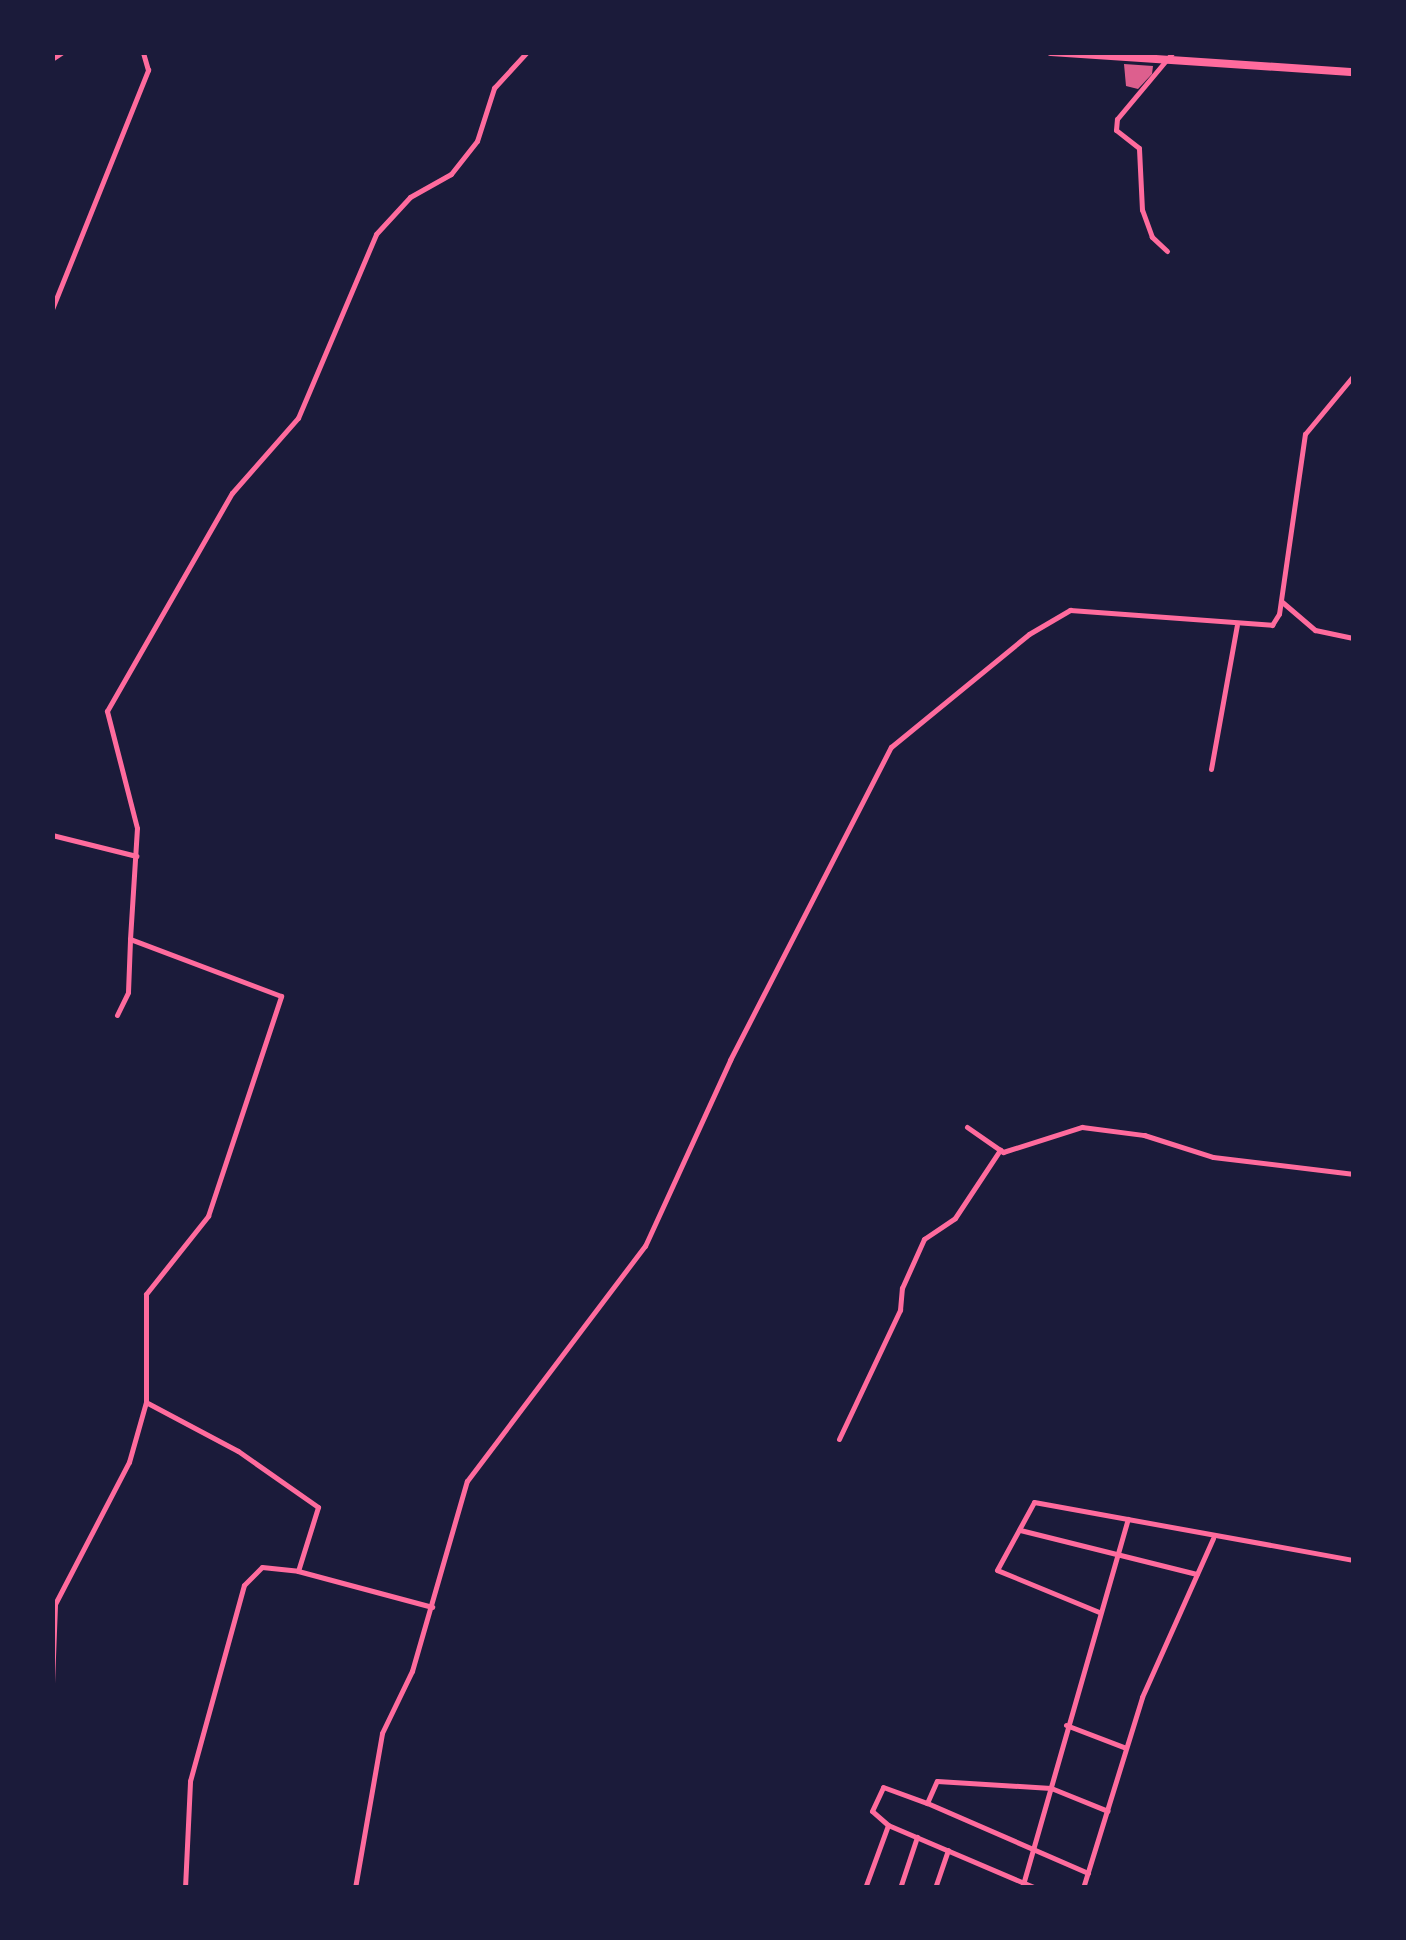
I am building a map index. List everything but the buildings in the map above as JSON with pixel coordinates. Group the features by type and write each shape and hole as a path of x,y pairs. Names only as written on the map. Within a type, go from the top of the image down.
{"street":[{"path":"52,58 62,52"},
{"path":"52,309 148,70 143,52"},
{"path":"117,1015 128,992 136,828 107,711 111,696 232,493 298,418 376,234 410,197 450,174 477,141 494,88 527,52"},
{"path":"1051,52 1354,72"},
{"path":"1167,251 1152,237 1142,210 1139,148 1116,130 1117,119 1173,52"},
{"path":"356,1888 382,1733 433,1607 467,1480 645,1246 730,1060 891,747 1029,634 1070,610 1272,625 1281,602 1305,434 1354,375"},
{"path":"1281,602 1315,630 1354,638"},
{"path":"1210,768 1237,625"},
{"path":"52,835 136,856"},
{"path":"52,1682 55,1604 130,1462 146,1402 146,1294 208,1216 282,996 130,939"},
{"path":"839,1439 900,1310 902,1288 924,1238 955,1218 1000,1150 1082,1126 1144,1135 1213,1157 1354,1174"},
{"path":"968,1127 1000,1150"},
{"path":"146,1402 238,1451 318,1507 298,1571"},
{"path":"1100,1612 997,1570 1034,1502 1214,1538 1354,1560"},
{"path":"1023,1885 1128,1519"},
{"path":"1019,1530 1197,1574"},
{"path":"1083,1888 1149,1677 1214,1538"},
{"path":"185,1888 190,1781 236,1600 262,1566 298,1571 433,1607"},
{"path":"1066,1725 1126,1748"},
{"path":"927,1804 937,1781 1051,1788 1108,1811"},
{"path":"1036,1888 888,1825 872,1811 883,1788 1088,1874"},
{"path":"865,1888 888,1825"},
{"path":"900,1888 917,1837"},
{"path":"935,1888 948,1850"}]}
